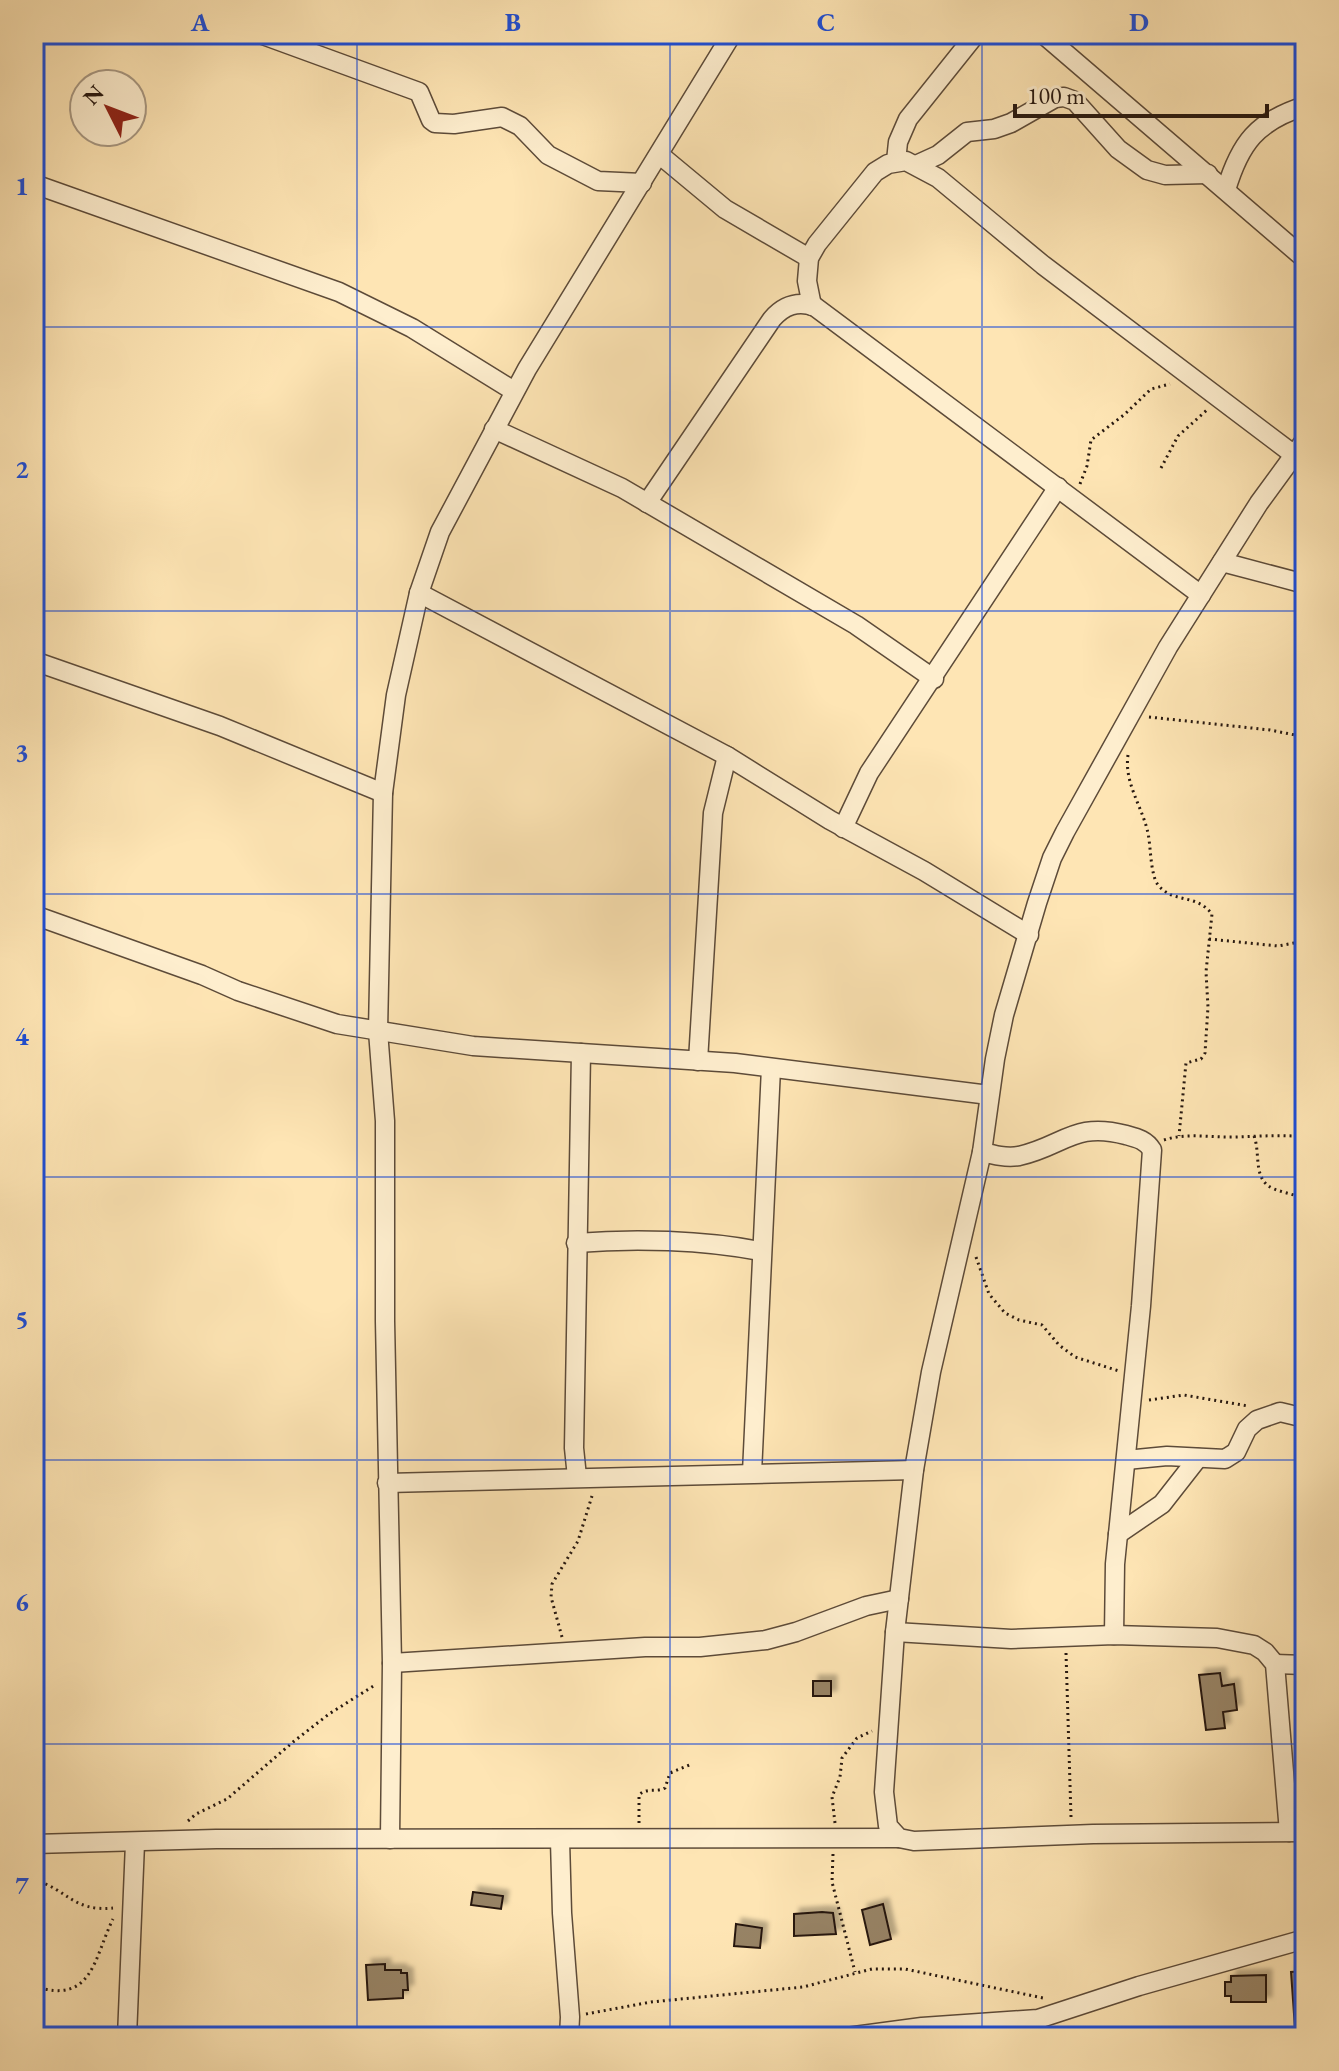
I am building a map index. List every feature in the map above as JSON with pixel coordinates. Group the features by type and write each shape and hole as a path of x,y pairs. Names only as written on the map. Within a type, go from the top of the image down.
{"street":[{"path":"260,34 419,92 435,123 454,124 502,117 520,126 548,155 598,181 642,183"},
{"path":"390,1839 392,1666 387,1483 385,1121 378,1031 383,793 396,695 419,593 440,532 514,391 732,34"},
{"path":"896,161 898,142 908,119 976,34"},
{"path":"1043,34 1305,259"},
{"path":"916,165 938,155 967,132 994,129 1011,123 1055,98 1064,97 1075,101 1118,149 1147,170 1165,175 1208,174"},
{"path":"1226,190 1235,161 1244,145 1254,134 1298,109"},
{"path":"660,155 725,209 809,258"},
{"path":"812,306 807,281 809,258 817,244 875,172 896,161 916,165 938,178 1043,265 1220,400 1299,447 1201,595 1127,720 1052,858 1004,1015 982,1152 931,1372 914,1470 886,1732 885,1812 888,1826 899,1838"},
{"path":"34,184 339,292 412,328 514,391"},
{"path":"647,503 772,319 786,307 803,303 812,306 1201,595"},
{"path":"494,429 622,488 832,610 934,679"},
{"path":"843,828 869,773 934,679 1022,538 1065,492"},
{"path":"1222,562 1305,584"},
{"path":"419,593 727,756 843,828 924,871 1029,935"},
{"path":"34,661 220,726 383,793"},
{"path":"698,1061 713,813 727,756"},
{"path":"34,915 202,975 238,991 337,1024 473,1046 698,1061 887,1080 989,1095"},
{"path":"577,1477 574,1448 581,1053"},
{"path":"752,1473 760,1251 771,1068"},
{"path":"982,1152 1005,1157 1019,1156 1070,1135 1094,1130 1139,1138 1150,1145 1152,1172 1118,1534 1114,1635"},
{"path":"576,1243 614,1240 734,1246 760,1251"},
{"path":"1126,1460 1167,1456 1230,1458 1251,1424 1274,1412 1305,1418"},
{"path":"1118,1534 1162,1504 1198,1458"},
{"path":"387,1483 914,1470"},
{"path":"392,1666 664,1646 700,1647 766,1640 866,1606 899,1599"},
{"path":"34,1844 390,1839 899,1838 914,1841 1297,1832 1275,1664 1265,1652 1249,1644 1217,1638 1114,1635 1011,1639 895,1632"},
{"path":"1275,1664 1305,1665"},
{"path":"560,1840 569,2037"},
{"path":"127,2037 127,1903 135,1843"},
{"path":"847,2037 950,2024 1024,2022 1305,1939"}],"path":[{"path":"1298,109 1304,34"},
{"path":"1065,492 1083,479 1089,447 1095,436 1118,421 1151,389 1187,375"},
{"path":"1161,468 1178,436 1220,400"},
{"path":"1179,1136 1186,1063 1201,1059 1205,1053 1208,1007 1206,972 1212,914 1197,900 1172,896 1159,888 1156,882 1147,829 1139,801 1129,782 1127,720 1192,720 1305,737"},
{"path":"1209,939 1278,946 1305,941"},
{"path":"1150,1145 1179,1136 1278,1134 1305,1137"},
{"path":"1254,1136 1264,1183 1305,1200"},
{"path":"963,1233 979,1263 989,1294 1005,1313 1042,1325 1059,1345 1075,1357 1134,1382 1147,1400 1184,1395 1228,1404 1258,1406 1274,1412"},
{"path":"566,1653 554,1611 552,1584 578,1541 596,1477"},
{"path":"1065,1637 1071,1835"},
{"path":"175,1841 196,1814 227,1799 329,1714 373,1687 392,1666"},
{"path":"855,1973 832,1882 835,1838 832,1797 840,1777 842,1758 857,1738 866,1732 886,1732"},
{"path":"640,1839 639,1795 645,1790 662,1790 670,1773 692,1764"},
{"path":"34,1880 46,1883 82,1906 99,1909 127,1903"},
{"path":"34,1986 59,1990 79,1987 88,1978 111,1922 127,1903"},
{"path":"570,2017 651,2002 803,1987 872,1969 905,1969 987,1985 1075,2008"}],"building":[{"path":"1220,1673 1222,1686 1234,1684 1237,1710 1223,1712 1225,1728 1206,1730 1199,1675"},
{"path":"813,1681 831,1681 831,1696 813,1696"},
{"path":"473,1892 503,1896 501,1909 471,1905"},
{"path":"883,1904 891,1939 870,1945 862,1910"},
{"path":"833,1913 836,1934 794,1936 794,1914"},
{"path":"736,1924 762,1928 760,1948 734,1946"},
{"path":"385,1964 385,1970 407,1973 408,1990 403,1990 403,1998 368,2000 366,1965"},
{"path":"1305,1971 1305,2028 1295,2028 1291,1972"},
{"path":"1266,1975 1266,2002 1231,2002 1231,1996 1225,1996 1225,1982 1231,1982 1231,1976"}]}
